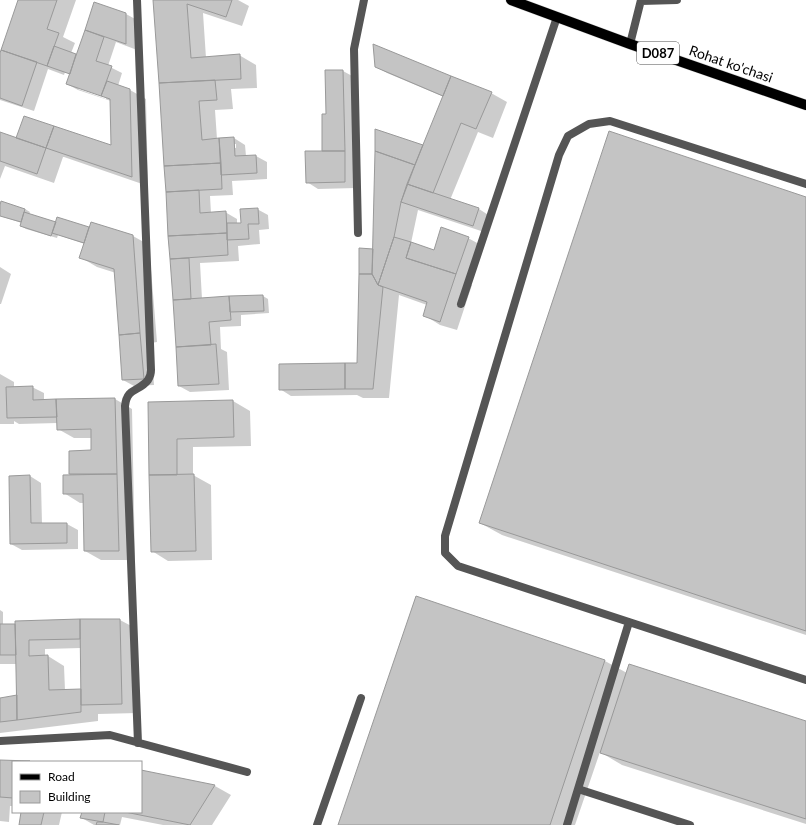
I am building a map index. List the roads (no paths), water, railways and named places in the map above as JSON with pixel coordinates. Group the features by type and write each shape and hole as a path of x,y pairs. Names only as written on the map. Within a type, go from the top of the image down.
{"main road":[{"name":"Rohat ko'chasi","path":"511,0 630,44 806,105"}],"street":[{"path":"137,0 151,370 150,379 142,386 131,392 126,399 125,406 138,742"},
{"path":"358,233 354,49 364,0"},
{"path":"630,44 641,0 677,0"},
{"path":"461,304 557,16"},
{"path":"806,184 610,122 589,124 568,136 559,155 445,536 445,553 458,566 806,680"},
{"path":"567,825 630,622"},
{"path":"317,825 361,698"},
{"path":"0,741 110,735 247,772"},
{"path":"578,789 690,825"}]}
